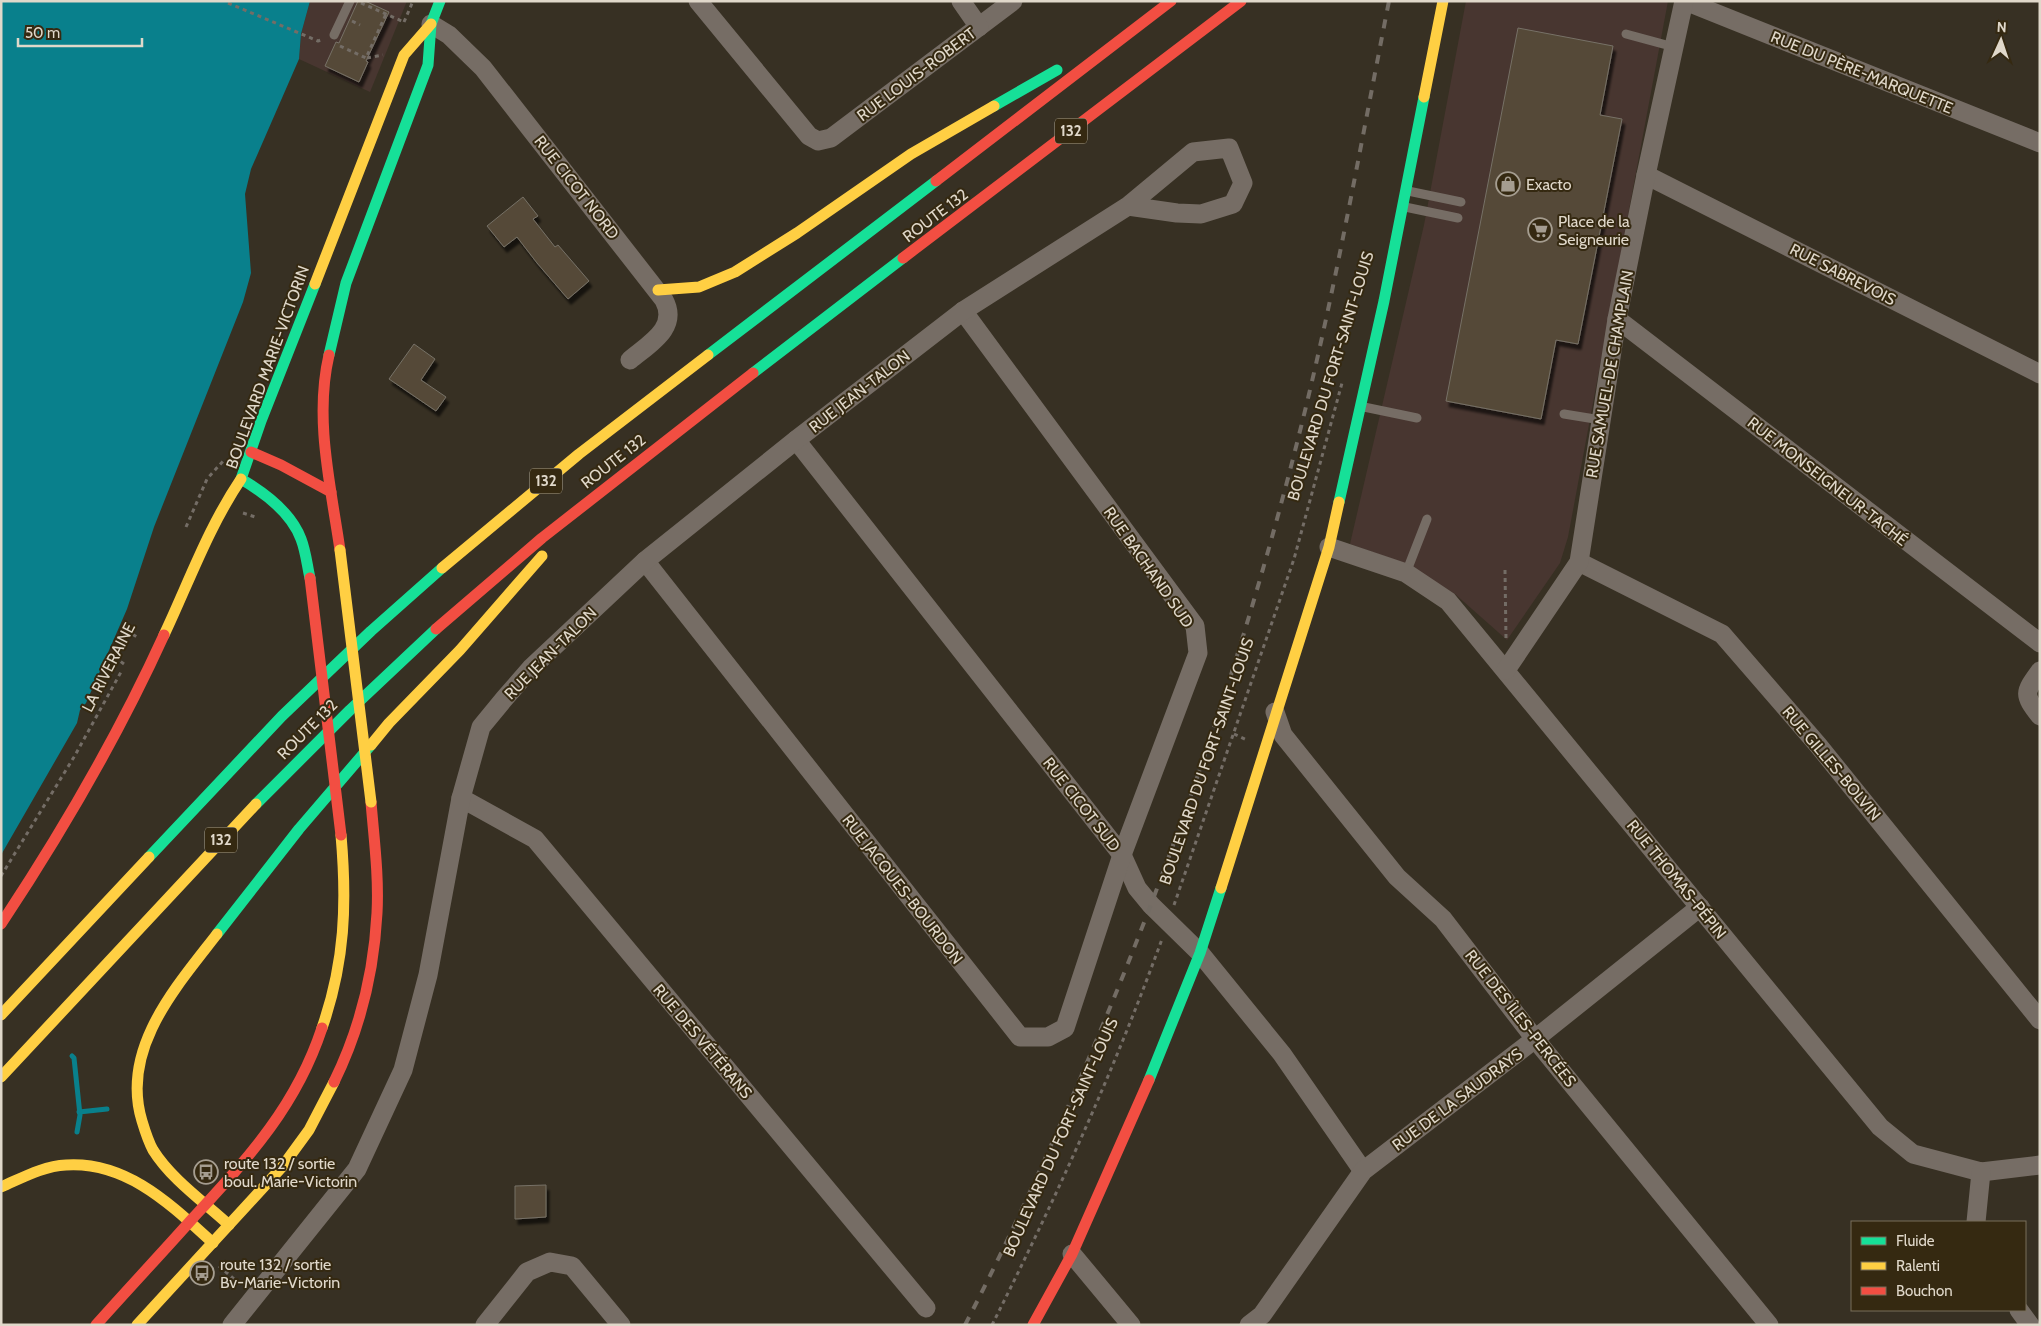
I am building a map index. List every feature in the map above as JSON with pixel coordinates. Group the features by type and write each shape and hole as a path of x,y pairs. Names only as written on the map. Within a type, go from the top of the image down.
{"main road":[{"name":"BOULEVARD MARIE-VICTORIN","path":"137,1325 278,1171 303,1138 330,1091 357,1024 369,976 376,924 376,869 371,802 340,550 331,492 324,404 332,335 346,283 428,65 431,24 440,1"},
{"name":"ROUTE 132","path":"1,1015 195,806 282,716 371,631 459,554 579,454 1171,1"},
{"name":"ROUTE 132","path":"1,1077 230,831 329,730 452,615 596,494 1241,1"},
{"name":"BOULEVARD DU FORT-SAINT-LOUIS","path":"1033,1325 1072,1254 1143,1096 1200,953 1329,547 1384,301 1442,1"},
{"path":"658,290 700,287 735,272 797,233 911,154 1152,16"},
{"name":"BOULEVARD MARIE-VICTORIN","path":"96,1325 251,1155 279,1116 307,1066 326,1018 336,983 343,945 345,903 340,835 310,578 304,547 293,524 264,494 241,479 264,412 404,55 431,24"},
{"path":"250,452 281,465 331,492"},
{"path":"1,924 56,838 116,731 163,637 217,515 241,479"},
{"path":"229,1225 173,1174 158,1156 147,1137 139,1111 137,1086 140,1062 148,1036 160,1011 224,924 317,807 390,723 460,650 596,494"},
{"path":"1,1186 47,1168 72,1164 98,1166 138,1180 159,1195 213,1242"}],"street":[{"name":"RUE LOUIS-ROBERT","path":"698,1 809,136 818,142 831,138 1013,1"},
{"path":"961,1 979,27"},
{"name":"RUE SAMUEL-DE CHAMPLAIN","path":"1506,670 1578,562 1617,318 1685,1"},
{"name":"RUE DU PÈRE-MARQUETTE","path":"1685,1 2040,143"},
{"name":"RUE CICOT NORD","path":"431,24 449,35 483,68 668,305 668,322 660,335 630,360"},
{"name":"RUE JEAN-TALON","path":"232,1325 357,1169 404,1070 428,975 461,798 481,727 531,668 645,561 963,310 1128,206 1193,152 1229,148 1243,182 1234,204 1201,214 1177,213 1128,206"},
{"name":"RUE SABREVOIS","path":"1646,176 2040,374"},
{"name":"RUE BACHAND SUD","path":"963,310 1195,626 1198,653 1122,855"},
{"name":"RUE MONSEIGNEUR-TACHÉ","path":"1617,318 2040,643"},
{"name":"RUE CICOT SUD","path":"796,440 1122,855 1137,888 1200,953 1282,1054 1363,1171"},
{"name":"RUE THOMAS-PÉPIN","path":"1329,547 1406,573 1448,601 1880,1127 1913,1154 1981,1172 2040,1165"},
{"name":"RUE JACQUES-BOURDON","path":"645,561 1020,1037 1048,1037 1065,1028 1122,855"},
{"name":"RUE GILLES-BOLVIN","path":"1578,562 1722,634 1818,745 2040,1020"},
{"path":"2040,671 2028,688 2028,698 2040,716"},
{"name":"RUE DES ÎLES-PERCÉES","path":"1275,712 1283,735 1397,877 1443,920 1536,1039 1769,1325"},
{"name":"RUE DES VÉTÉRANS","path":"461,798 536,839 926,1308"},
{"name":"RUE DE LA SAUDRAYS","path":"1250,1325 1262,1315 1363,1171 1536,1039 1700,907"},
{"path":"1976,1221 1981,1172"},
{"path":"1072,1254 1130,1325"},
{"path":"485,1325 527,1272 550,1262 572,1266 621,1325"},
{"path":"2020,1311 2030,1325"}],"lane":[{"path":"337,41 350,1"},
{"path":"1626,34 1674,47"},
{"path":"1406,191 1461,202"},
{"path":"1402,207 1458,218"},
{"path":"1361,406 1417,418"},
{"path":"1564,414 1601,420"},
{"path":"1406,573 1427,519"}],"path":[{"path":"228,2 318,41"},
{"path":"357,8 360,2 404,22"},
{"path":"344,38 337,41 351,53 367,58 386,14"},
{"path":"348,29 354,15"},
{"path":"352,21 360,25"},
{"name":"BOULEVARD DU FORT-SAINT-LOUIS","path":"992,1325 1034,1241 1148,979 1294,559 1343,379"},
{"path":"183,535 202,488 216,468 222,464"},
{"path":"238,512 263,520"},
{"path":"1505,570 1506,643"},
{"name":"LA RIVERAINE","path":"124,664 120,661 117,654 126,636 132,634 137,637 141,630"},
{"name":"LA RIVERAINE","path":"1,876 66,772 129,655"},
{"path":"214,1261 243,1288"}],"shaded area":[{"path":"310,1 407,1 370,92 299,59 301,34"},
{"path":"1466,1 1668,1 1568,537 1560,563 1507,640 1455,594 1406,564 1350,544 1424,225"}],"water":[{"path":"1,1 310,1 301,34 299,59 251,169 245,194 251,273 243,302 154,527 127,609 86,703 80,710 77,723 1,855"}],"building":[{"path":"358,1 365,1 389,12 366,61 368,62 359,82 325,66 336,42 339,43"},
{"name":"Place de la Seigneurie","path":"1518,28 1613,46 1600,115 1622,119 1578,344 1556,340 1541,419 1446,401"},
{"path":"523,197 538,216 533,219 555,247 558,245 589,281 568,299 517,237 504,247 487,226"},
{"path":"414,344 435,359 421,380 446,397 436,411 389,379"},
{"path":"546,1185 546,1217 515,1219 515,1186"}],"waterway":[{"path":"72,1056 74,1058 80,1115 77,1132"},
{"path":"79,1112 107,1109"}],"railway":[{"path":"965,1325 1025,1202 1099,1035 1144,924 1219,713 1262,571 1314,374 1348,214 1389,1"}],"traffic: fast":[{"path":"329,355 346,283 428,65 431,24 440,1"},
{"path":"994,106 1057,70"},
{"path":"1339,502 1384,301 1424,97"},
{"path":"708,355 936,181"},
{"path":"753,373 903,258"},
{"path":"310,578 303,544 291,520 268,497 241,479 261,421 315,284"},
{"path":"149,857 282,716 371,631 442,568"},
{"path":"256,804 350,710 436,629"},
{"path":"217,934 299,829 371,745"},
{"path":"1149,1080 1200,953 1221,888"}],"traffic: slow":[{"path":"1424,97 1443,1"},
{"path":"315,284 404,55 431,24"},
{"path":"658,290 699,287 735,272 797,233 911,154 994,106"},
{"path":"442,568 579,454 708,355"},
{"path":"164,635 209,536 241,479"},
{"path":"1221,888 1329,547 1339,502"},
{"path":"340,550 371,802"},
{"path":"371,745 389,723 460,650 542,556"},
{"path":"1,1077 256,804"},
{"path":"322,1028 330,1004 340,956 344,909 341,835"},
{"path":"1,1015 149,857"},
{"path":"217,934 169,997 156,1020 145,1044 139,1069 137,1094 147,1136 160,1161 188,1190 229,1225"},
{"path":"137,1325 282,1167 309,1130 334,1082"},
{"path":"1,1187 33,1173 57,1166 88,1166 109,1170 147,1188 181,1214 213,1243"}],"traffic: jam":[{"path":"936,181 1171,1"},
{"path":"903,258 1241,1"},
{"path":"329,355 323,404 324,428 340,550"},
{"path":"436,629 542,538 753,373"},
{"path":"251,452 281,465 331,492"},
{"path":"310,578 341,835"},
{"path":"1,924 46,854 88,783 128,710 164,635"},
{"path":"334,1082 358,1021 373,956 377,913 377,885 371,802"},
{"path":"96,1325 233,1174 268,1130 299,1083 322,1028"},
{"path":"1033,1325 1072,1254 1149,1080"}],"place":[{"name":"Exacto","path":"1508,184"},
{"name":"Place de la Seigneurie","path":"1540,230"},
{"name":"route 132 / sortie boul. Marie-Victorin","path":"206,1172"},
{"name":"route 132 / sortie Bv-Marie-Victorin","path":"202,1273"}]}
